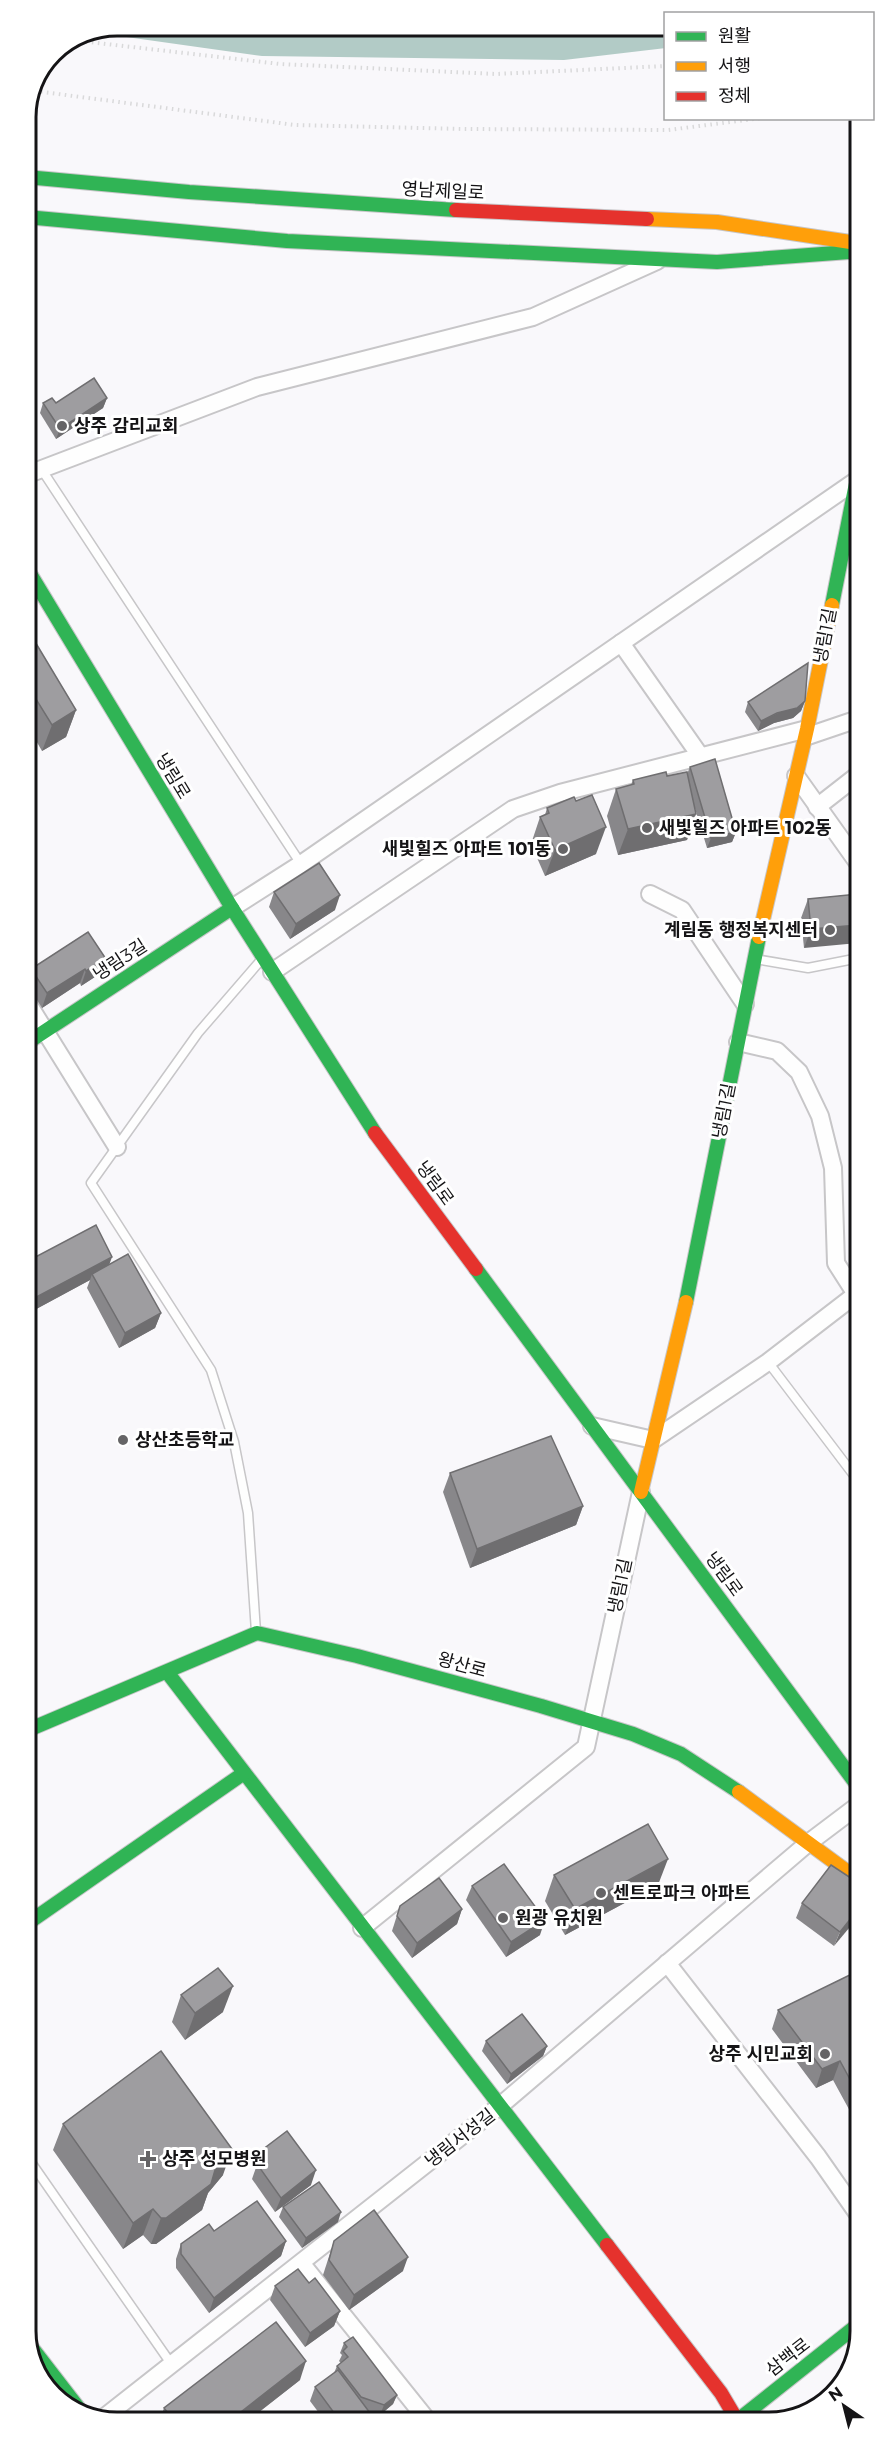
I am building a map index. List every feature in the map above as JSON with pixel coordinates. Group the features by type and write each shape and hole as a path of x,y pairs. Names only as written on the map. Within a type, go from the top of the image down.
{"street":[{"name":"영남제일로","path":"36,178 189,192 448,210 717,222 850,242"},
{"path":"36,218 287,241 717,262 850,252"},
{"path":"36,472 257,387 533,317 662,259"},
{"path":"232,908 301,864 621,643 850,481"},
{"name":"냉림1길","path":"362,1928 586,1748 641,1492 683,1316 754,959 806,733 850,511"},
{"name":"냉림로","path":"36,599 373,1130 850,1775"},
{"path":"621,643 701,757"},
{"path":"272,972 513,809 560,793 850,721"},
{"path":"796,776 850,852"},
{"path":"818,807 850,781"},
{"path":"650,894 682,910 745,1004"},
{"name":"냉림3길","path":"36,1037 232,908"},
{"path":"36,1016 117,1147"},
{"path":"738,1042 777,1051 798,1072 820,1116 833,1168 836,1263 850,1283"},
{"path":"592,1426 653,1440 768,1362 850,1301"},
{"path":"36,1727 256,1633"},
{"name":"왕산로","path":"256,1633 357,1656 541,1706 633,1734 681,1754 732,1787 850,1874"},
{"path":"167,1672 362,1928 501,2105 721,2393 733,2412"},
{"path":"36,1917 244,1773"},
{"name":"냉림서성길","path":"111,2412 302,2264 501,2105 807,1844 850,1812"},
{"path":"667,1964 818,2157 850,2203"},
{"path":"302,2264 421,2412"},
{"name":"삼백로","path":"748,2412 850,2332"},
{"path":"42,2361 69,2396"}],"lane":[{"path":"36,476 301,864"},
{"path":"256,1633 248,1513 234,1442 210,1370 91,1183 198,1033 263,958"},
{"path":"754,959 808,968 850,960"},
{"path":"768,1362 850,1470"},
{"path":"36,2169 172,2364"}],"path":[{"path":"87,42 280,64 485,74 664,66"},
{"path":"40,92 295,125 668,130 746,120"}],"shaded area":[{"path":"119,36 664,36 664,48 564,60 262,56"}],"building":[{"path":"94,378 107,398 60,429 43,403 52,398 56,403"},
{"path":"36,643 76,710 52,725 36,699"},
{"path":"808,663 805,701 797,708 777,713 761,721 748,702"},
{"path":"715,759 736,832 711,838 690,767"},
{"path":"666,772 667,776 687,772 696,814 628,829 616,789 634,784 633,780"},
{"path":"592,795 606,827 555,850 540,817 549,813 547,808 574,797 576,801"},
{"path":"319,863 340,895 296,924 274,892"},
{"path":"850,895 850,926 811,929 808,899"},
{"path":"88,932 106,959 86,971 85,969 47,993 36,976 36,966"},
{"path":"96,1225 112,1257 36,1297 36,1257"},
{"path":"128,1254 161,1313 125,1333 92,1274"},
{"path":"551,1436 583,1506 477,1549 450,1473"},
{"path":"648,1824 668,1859 575,1909 554,1875"},
{"path":"504,1864 545,1920 511,1942 472,1886"},
{"path":"831,1865 850,1877 850,1920 840,1932 802,1903"},
{"path":"439,1878 462,1909 417,1943 397,1916 400,1906"},
{"path":"218,1968 233,1986 195,2013 181,1995"},
{"path":"850,1975 850,2079 840,2061 822,2069 778,2010"},
{"path":"522,2014 547,2046 511,2074 486,2041"},
{"name":"상주 성모병원","path":"161,2051 232,2149 215,2170 211,2184 166,2218 161,2218 153,2209 133,2223 63,2124"},
{"path":"287,2131 316,2170 281,2198 257,2164 262,2150"},
{"path":"319,2182 341,2212 306,2238 283,2207"},
{"path":"257,2201 286,2241 214,2298 181,2254 181,2244 209,2224 214,2231"},
{"path":"374,2210 408,2257 354,2295 329,2260 334,2241"},
{"path":"298,2269 309,2283 315,2278 340,2311 310,2333 275,2286"},
{"path":"276,2322 306,2361 241,2412 167,2412 164,2408"},
{"path":"353,2337 397,2395 384,2405 361,2397 337,2366 348,2357 343,2351 347,2347 344,2343"},
{"path":"338,2370 369,2412 333,2412 315,2387"}],"traffic: fast":[{"path":"36,178 189,192 456,210"},
{"path":"36,218 287,241 717,262 849,252"},
{"path":"832,605 850,514"},
{"path":"36,584 232,908 375,1133"},
{"path":"36,1037 232,908"},
{"path":"686,1302 759,937"},
{"path":"476,1269 850,1775"},
{"path":"36,1727 257,1633 357,1656 541,1706 633,1734 681,1754 739,1792"},
{"path":"167,1672 607,2245"},
{"path":"36,1917 244,1773"},
{"path":"748,2412 850,2331"},
{"path":"42,2361 69,2396"}],"traffic: slow":[{"path":"647,219 717,222 850,242"},
{"path":"759,937 807,729 832,605"},
{"path":"641,1492 686,1302"},
{"path":"739,1792 850,1874"}],"traffic: jam":[{"path":"456,210 647,219"},
{"path":"375,1133 476,1269"},
{"path":"607,2245 721,2393 732,2412"}],"place":[{"name":"상주 감리교회","path":"62,426"},
{"name":"새빛힐즈 아파트 102동","path":"647,828"},
{"name":"새빛힐즈 아파트 101동","path":"563,849"},
{"name":"계림동 행정복지센터","path":"830,930"},
{"name":"상산초등학교","path":"123,1440"},
{"name":"센트로파크 아파트","path":"601,1893"},
{"name":"원광 유치원","path":"503,1918"},
{"name":"상주 시민교회","path":"825,2054"},
{"name":"상주 성모병원","path":"148,2159"}]}
